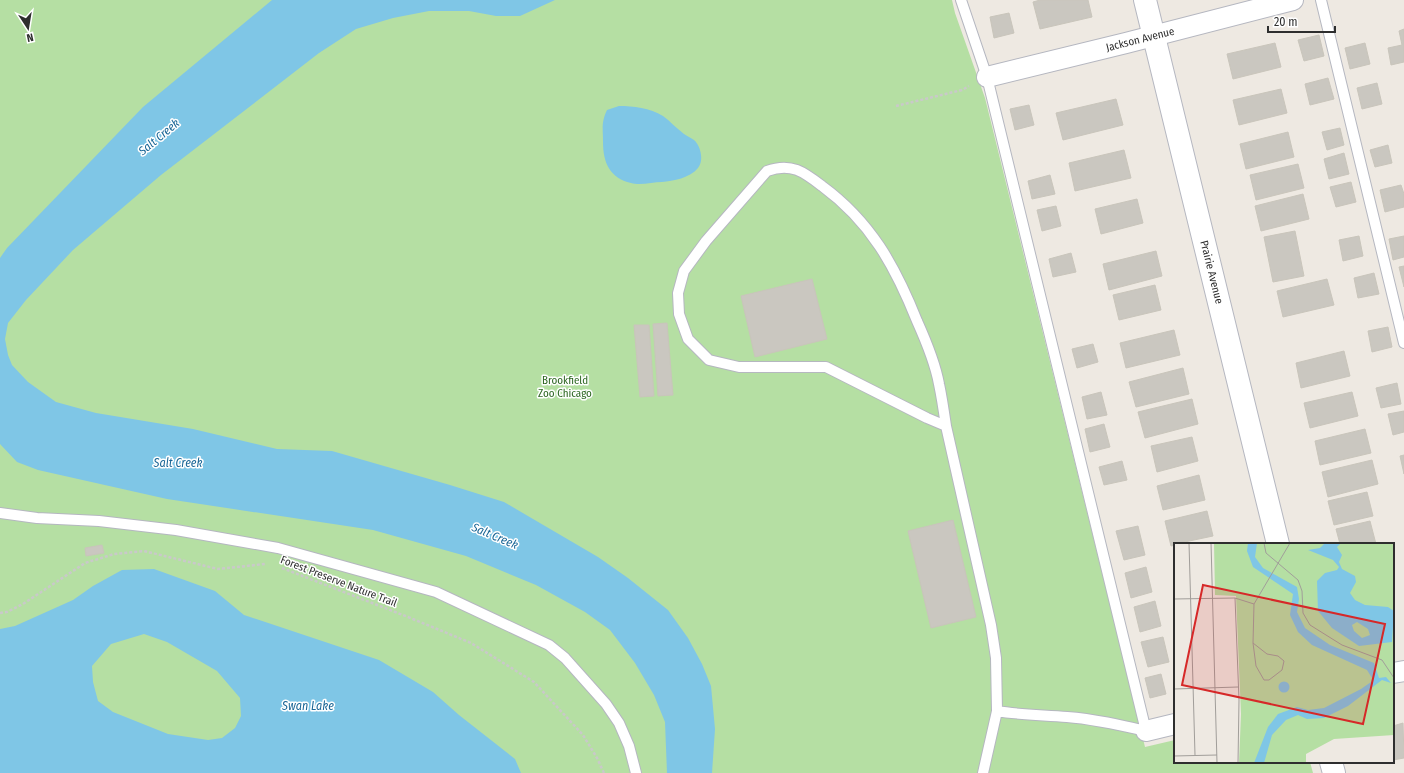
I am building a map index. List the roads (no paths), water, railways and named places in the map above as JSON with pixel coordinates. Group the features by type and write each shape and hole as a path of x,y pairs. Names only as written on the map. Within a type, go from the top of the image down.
{"street":[{"name":"Prairie Avenue","path":"1145,0 1278,543"},
{"name":"Jackson Avenue","path":"987,77 1293,0"},
{"path":"1394,674 1404,671"},
{"path":"1146,731 1174,724"},
{"path":"1331,763 1334,773"}],"lane":[{"path":"961,0 987,77 1146,731 1117,724 1068,717 1016,714 997,711"},
{"path":"1321,0 1404,343"},
{"path":"946,426 927,418 826,367 739,367 709,360 688,339 679,314 678,293 684,271 706,241 767,171 776,167 802,171 839,198 864,224 889,258 909,299 925,340 939,383 946,426 960,481 991,625 996,658 997,711 983,773"},
{"path":"0,513 37,518 99,521 176,530 278,548 436,592 549,645 565,658 606,704 619,723 629,746 636,773"}],"water":[{"name":"Salt Creek","path":"272,0 555,0 520,16 496,16 469,11 429,11 393,18 356,29 319,53 161,175 73,250 26,300 8,323 5,339 8,355 12,365 28,382 56,402 96,413 193,429 277,449 332,451 504,502 598,557 628,578 668,610 688,638 702,664 711,686 715,729 712,773 667,773 665,722 654,695 635,663 610,630 585,612 536,585 466,556 373,530 167,499 38,470 17,462 0,444 0,258 7,248 143,107"},
{"path":"619,106 630,106 653,111 666,118 684,134 694,140 698,146 701,154 701,162 698,168 686,177 666,182 635,184 624,181 618,177 609,168 604,157 603,122 607,110"},
{"name":"Swan Lake","path":"154,569 215,591 244,615 379,660 433,692 459,715 515,759 521,773 0,773 0,629 15,626 73,600 93,586 122,570","holes":["144,634 167,642 217,671 240,698 241,716 235,728 222,738 208,740 168,734 113,712 98,701 93,682 92,666 111,644"]}],"park label":[{"name":"Brookfield Zoo Chicago","path":"565,386"}]}
